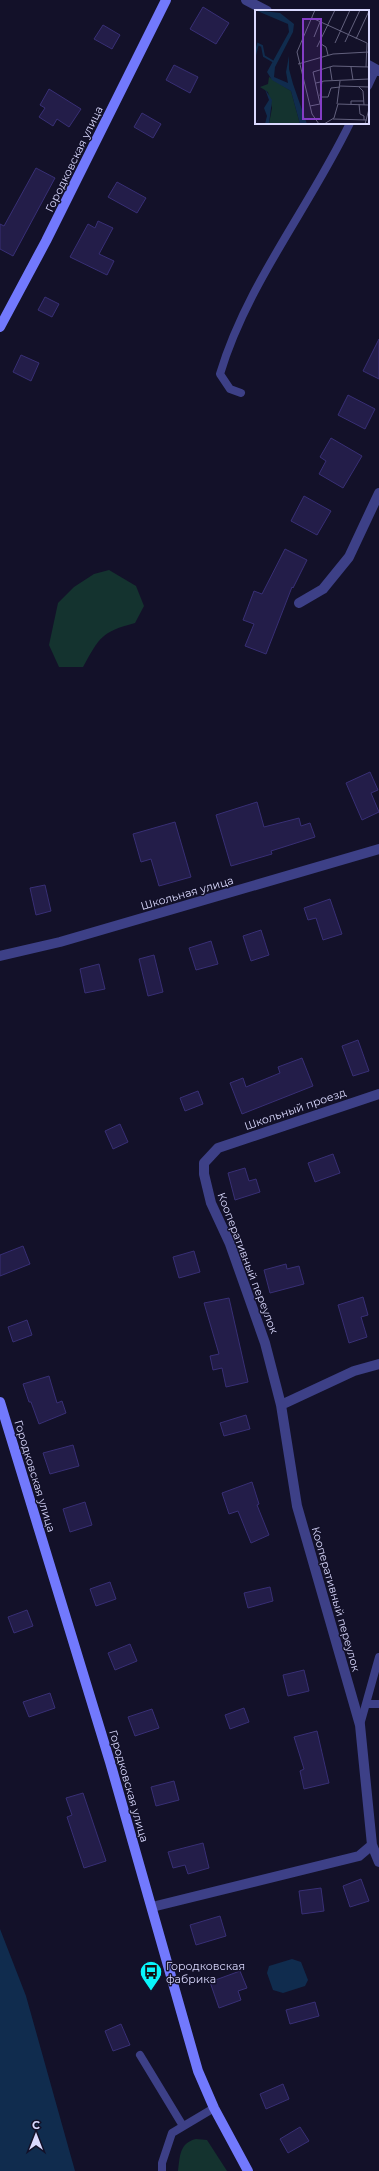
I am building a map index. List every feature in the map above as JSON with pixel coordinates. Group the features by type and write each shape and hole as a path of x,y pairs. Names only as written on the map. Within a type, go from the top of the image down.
{"main road":[{"name":"Городковская улица","path":"0,327 46,241 166,0"},
{"name":"Городковская улица","path":"0,1402 110,1762 198,2072 214,2108 248,2171"}],"street":[{"path":"246,0 264,10"},
{"path":"299,603 323,589 349,557 379,493"},
{"name":"Школьная улица","path":"0,956 60,942 379,849"},
{"name":"Школьный проезд","path":"218,1148 379,1094"},
{"name":"Кооперативный переулок","path":"218,1148 204,1163 204,1174 211,1204 230,1244 265,1343 280,1405 297,1506 360,1725 372,1845 379,1862"},
{"path":"280,1405 354,1371 379,1364"},
{"path":"152,1907 359,1856 372,1845"}],"lane":[{"path":"369,83 374,68"},
{"path":"241,393 230,389 220,374 226,354 254,292 299,217 349,124"},
{"path":"360,1725 379,1657"},
{"path":"366,1704 379,1704"},
{"path":"140,2055 183,2126"},
{"path":"162,2171 162,2163 172,2133 214,2108"}],"green space":[{"path":"109,570 136,586 144,606 135,623 115,629 98,642 83,667 59,667 49,645 58,603 74,587 94,574"},
{"path":"196,2139 207,2140 227,2171 178,2171 183,2147 190,2141"}],"water":[{"path":"0,1929 26,1996 75,2171 0,2171"},
{"path":"292,1959 301,1962 308,1980 305,1986 283,1993 273,1990 267,1973 269,1966"}],"building":[{"path":"203,7 229,23 216,44 190,29"},
{"path":"103,25 120,35 112,49 94,39"},
{"path":"174,65 198,77 190,93 166,80"},
{"path":"49,89 81,109 69,127 57,119 53,126 39,117 45,108 40,105"},
{"path":"142,113 161,124 153,138 134,127"},
{"path":"36,168 55,178 13,256 0,249 0,224 4,226"},
{"path":"117,182 146,198 137,213 108,197"},
{"path":"98,221 113,228 99,254 114,261 107,275 70,257 88,224 95,228"},
{"path":"45,297 59,304 52,317 38,310"},
{"path":"379,339 379,379 363,371"},
{"path":"21,355 39,363 31,381 13,372"},
{"path":"348,395 375,409 365,429 338,415"},
{"path":"331,438 362,456 343,488 319,474 326,461 320,457"},
{"path":"304,496 331,511 317,535 291,521"},
{"path":"285,549 307,560 293,588 292,587 266,654 245,646 254,624 243,620 254,591 262,594"},
{"path":"370,772 378,790 371,793 379,812 362,820 346,783"},
{"path":"257,802 264,827 299,818 301,826 310,823 315,837 271,851 272,854 231,866 216,815"},
{"path":"175,822 191,877 159,886 151,859 141,862 133,834"},
{"path":"45,885 51,911 36,915 30,888"},
{"path":"330,899 342,934 323,940 316,918 308,920 304,908"},
{"path":"261,930 269,955 251,961 243,936"},
{"path":"211,941 218,964 196,970 189,948"},
{"path":"154,955 163,992 148,996 139,959"},
{"path":"99,964 105,989 85,993 80,969"},
{"path":"358,1040 369,1071 353,1076 342,1046"},
{"path":"302,1058 313,1086 242,1114 230,1083 243,1078 246,1087 280,1073 278,1067"},
{"path":"198,1091 203,1104 185,1111 180,1098"},
{"path":"120,1124 128,1142 113,1149 105,1131"},
{"path":"333,1154 340,1173 315,1182 308,1163"},
{"path":"245,1168 249,1181 256,1179 260,1192 235,1200 228,1173"},
{"path":"23,1246 30,1264 0,1276 0,1255"},
{"path":"194,1251 200,1272 179,1278 173,1257"},
{"path":"286,1264 287,1269 299,1266 304,1284 270,1293 264,1270"},
{"path":"363,1297 368,1315 361,1317 367,1337 349,1343 338,1305"},
{"path":"229,1298 248,1382 226,1387 222,1368 213,1370 210,1356 219,1354 204,1303"},
{"path":"27,1320 32,1335 13,1342 8,1327"},
{"path":"49,1376 57,1403 62,1401 66,1413 39,1424 23,1384"},
{"path":"246,1415 250,1429 224,1436 220,1423"},
{"path":"73,1445 79,1466 50,1474 43,1453"},
{"path":"252,1482 259,1504 257,1505 269,1535 251,1543 238,1511 229,1514 222,1493"},
{"path":"85,1502 92,1525 70,1532 63,1509"},
{"path":"110,1582 116,1599 96,1606 90,1589"},
{"path":"270,1587 273,1601 248,1608 244,1593"},
{"path":"27,1610 33,1626 14,1633 8,1617"},
{"path":"130,1644 137,1661 115,1670 108,1653"},
{"path":"304,1670 309,1691 288,1696 283,1675"},
{"path":"50,1693 55,1708 29,1717 23,1702"},
{"path":"244,1708 249,1722 230,1729 225,1715"},
{"path":"152,1709 159,1728 135,1736 128,1717"},
{"path":"317,1731 329,1783 304,1789 300,1771 304,1769 294,1737"},
{"path":"174,1781 179,1800 156,1806 151,1787"},
{"path":"83,1793 106,1861 84,1868 67,1817 72,1815 66,1798"},
{"path":"203,1843 209,1868 188,1874 185,1865 173,1868 168,1852"},
{"path":"361,1879 369,1901 350,1907 343,1886"},
{"path":"321,1888 324,1911 302,1914 299,1891"},
{"path":"220,1916 226,1936 196,1945 190,1925"},
{"path":"240,1971 247,1988 238,1991 241,2000 219,2008 210,1982"},
{"path":"315,2002 319,2016 290,2024 286,2010"},
{"path":"121,2024 130,2045 113,2051 105,2031"},
{"path":"283,2084 289,2099 266,2109 260,2094"},
{"path":"300,2127 309,2141 288,2153 280,2139"}],"place":[{"name":"Городковская фабрика","path":"151,1992"}]}
